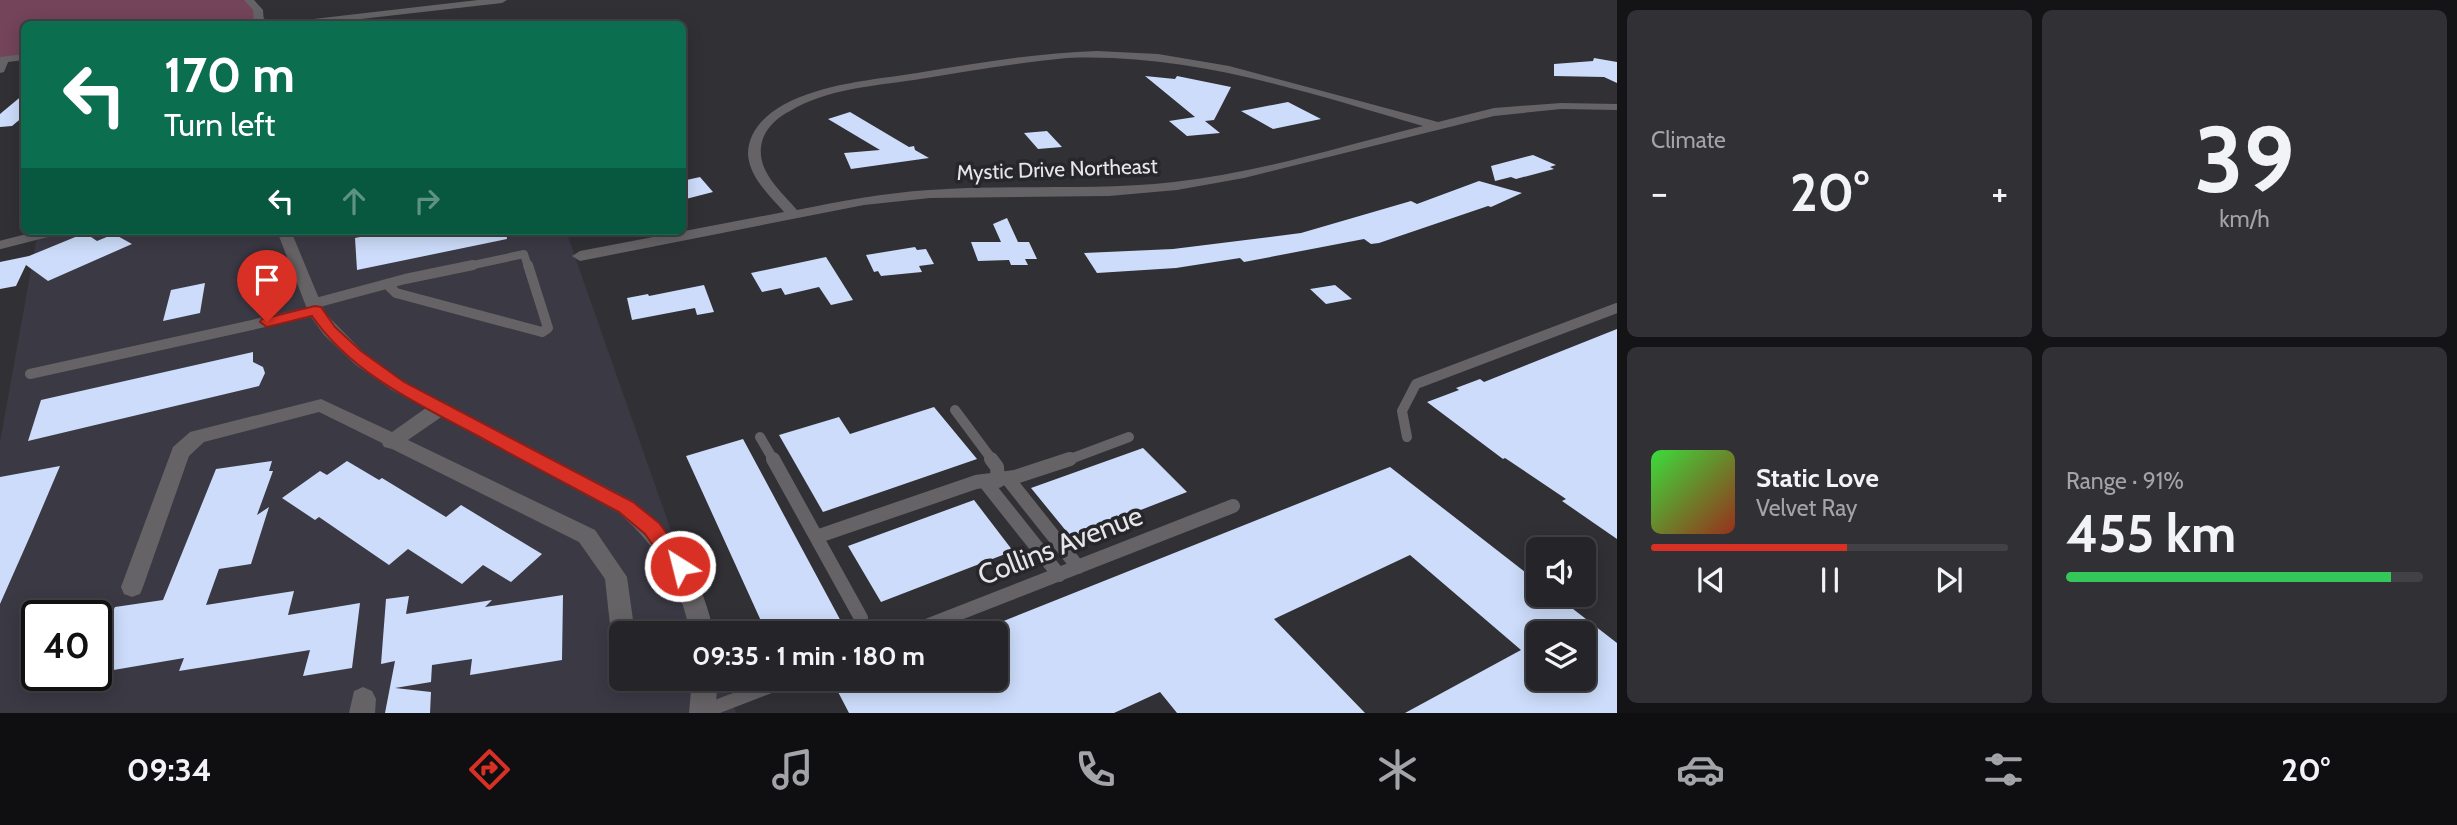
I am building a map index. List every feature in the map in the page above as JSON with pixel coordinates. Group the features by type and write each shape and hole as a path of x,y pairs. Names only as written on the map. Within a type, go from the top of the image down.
{"street":[{"path":"249,0 258,10 259,21"},
{"path":"322,21 502,0"},
{"path":"793,214 760,173 755,162 757,137 775,115 813,96 842,88 1030,57 1115,54 1198,62 1257,75 1437,126"},
{"path":"1,63 21,58"},
{"name":"Mystic Drive Northeast","path":"580,256 864,201 930,194 1109,192 1177,186 1244,174 1494,112 1526,108 1617,107"},
{"path":"286,235 314,308 330,331 362,361 398,386 626,507 652,528 671,552 687,578 700,621"},
{"path":"132,587 180,452 197,437 321,405 391,442 587,536 616,577 621,621"},
{"path":"391,442 440,408"},
{"path":"702,713 704,691"}],"lane":[{"path":"0,245 39,235"},
{"path":"30,374 314,308 387,284 524,254 548,328 542,332 396,293 387,284"},
{"path":"1406,437 1402,411 1416,384 1617,307"},
{"path":"955,410 997,467 997,481 1059,575"},
{"path":"760,437 861,618"},
{"path":"816,537 976,482 997,481 1129,437"},
{"path":"997,481 1079,567"},
{"name":"Collins Avenue","path":"940,621 1233,506"},
{"path":"702,713 758,691"}],"shaded area":[{"path":"0,0 249,0 266,21 21,21 21,56 0,59"},
{"path":"37,235 567,235 703,621 609,621 609,691 728,691 736,713 0,713 0,442"}],"building":[{"path":"1594,58 1617,62 1617,83 1604,77 1554,76 1554,64 1593,61"},
{"path":"1145,76 1175,79 1177,76 1231,87 1214,120 1205,121 1220,133 1187,136 1169,121 1195,117"},
{"path":"21,96 21,118 12,126 0,127 0,114"},
{"path":"1288,102 1321,119 1273,129 1241,111"},
{"path":"850,112 909,147 914,146 915,150 929,158 851,169 844,153 880,150 828,119"},
{"path":"1047,131 1062,147 1038,149 1024,133"},
{"path":"1533,155 1556,165 1550,167 1554,169 1516,179 1511,177 1495,181 1491,166"},
{"path":"700,177 713,192 686,199 686,180"},
{"path":"1479,181 1522,193 1491,207 1379,243 1371,244 1364,239 1244,262 1240,258 1176,268 1097,273 1084,253 1173,249 1301,233 1411,201 1417,204"},
{"path":"1007,218 1018,242 1029,242 1037,259 1025,259 1028,265 1011,265 1009,260 978,261 971,242 1001,242 993,224"},
{"path":"80,235 88,235 97,241 116,235 132,244 48,281 26,265 16,286 0,289 0,262 29,256"},
{"path":"370,235 506,235 507,239 357,270 355,238"},
{"path":"915,247 917,250 926,249 934,264 919,266 922,272 881,276 878,271 874,272 866,255"},
{"path":"826,257 853,300 831,305 819,287 785,295 781,288 762,292 751,273"},
{"path":"205,283 200,313 163,321 171,290"},
{"path":"704,285 714,312 697,315 695,308 632,320 627,298"},
{"path":"1335,285 1352,299 1326,304 1310,289"},
{"path":"1617,329 1617,539 1562,501 1566,499 1503,459 1427,402 1459,390 1456,388 1480,379 1484,382"},
{"path":"253,352 253,362 263,367 265,373 259,386 28,441 41,400"},
{"path":"934,407 977,459 823,512 779,435 839,417 850,434"},
{"path":"743,439 841,621 761,621 686,456"},
{"path":"1143,448 1187,492 1071,537 1031,488"},
{"path":"272,461 269,471 273,471 257,515 269,507 251,564 219,569 206,605 294,591 288,615 360,603 352,668 303,676 310,650 179,671 184,658 112,670 112,613 115,607 163,600 216,469"},
{"path":"347,461 379,480 382,478 446,517 461,505 542,554 511,582 483,565 462,584 408,549 389,565 319,517 315,520 282,498 320,471 327,475"},
{"path":"60,466 31,534 0,604 0,477"},
{"path":"1390,467 1526,573 1526,607 1570,607 1589,621 1526,621 1526,691 1596,691 1596,627 1617,643 1617,713 1405,713 1521,650 1410,555 1274,619 1365,713 1177,713 1160,692 1114,713 849,713 838,691 1008,691 1008,621 1004,621"},
{"path":"974,500 1013,551 881,602 848,546"},
{"path":"563,595 562,660 470,675 472,659 432,665 431,682 395,688 431,692 430,713 385,713 395,661 381,664 386,599 409,596 406,614 492,600 485,607"}],"route":[{"path":"267,322 315,311 330,331 355,355 398,386 626,507 652,528 680,566"}]}
